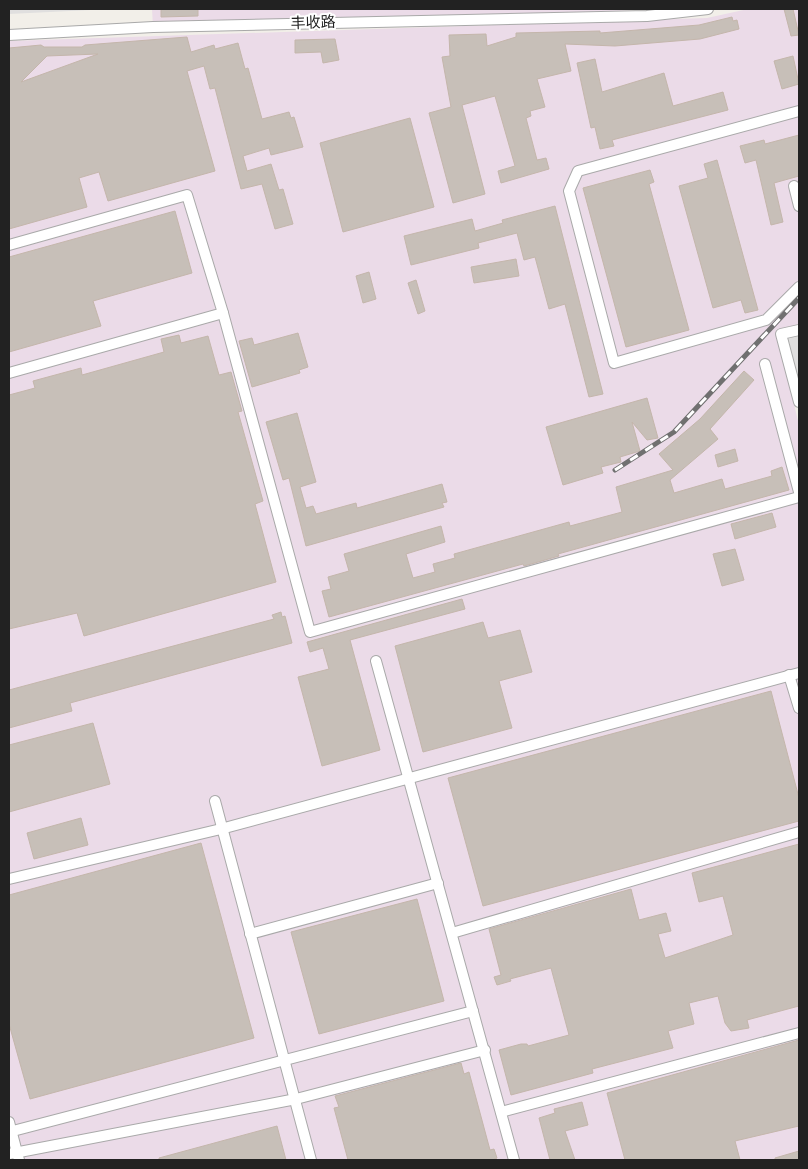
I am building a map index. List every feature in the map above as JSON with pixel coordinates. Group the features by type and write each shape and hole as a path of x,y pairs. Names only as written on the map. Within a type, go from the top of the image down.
{"street":[{"name":"丰收路","path":"9,35 173,27 647,16 708,9"},
{"path":"799,111 578,171 569,191 614,363 766,320 799,287"},
{"path":"794,186 799,206"},
{"path":"9,246 187,195 223,312 310,632 799,497"},
{"path":"9,373 223,312"},
{"path":"799,330 781,334 799,402"},
{"path":"765,364 799,492"},
{"path":"376,662 410,778 514,1160"},
{"path":"9,879 221,829 794,674 799,708"},
{"path":"215,801 311,1160"},
{"path":"452,933 799,832"},
{"path":"250,934 438,883"},
{"path":"473,1011 286,1061 10,1128 15,1155 296,1099 484,1050"},
{"path":"501,1112 799,1033"}],"shaded area":[{"path":"9,9 111,9 9,14"},
{"path":"152,9 657,9 451,19 153,27"},
{"path":"748,9 799,9 799,324 776,330 799,425 799,1160 9,1160 9,41 707,18"},
{"path":"799,335 799,382 788,338"}],"building":[{"path":"161,9 198,9 198,16 161,17"},
{"path":"784,9 793,9 799,35 791,36"},
{"path":"732,17 733,21 737,20 739,29 700,39 615,46 565,44 571,71 537,79 545,107 530,111 531,116 526,118 537,160 546,158 549,169 501,183 498,171 515,166 495,96 462,105 485,194 453,203 429,113 451,107 442,57 450,56 449,35 486,34 487,46 516,37 516,33 600,31 600,33 699,25"},
{"path":"187,37 191,52 214,45 215,49 238,43 245,69 248,68 262,119 289,112 291,118 294,117 303,147 271,155 269,148 243,156 247,171 271,164 279,190 283,189 293,224 275,229 262,184 241,189 215,88 210,89 204,66 187,71 215,171 108,201 99,172 79,178 87,207 9,229 9,48 41,45 44,47 82,47 85,45","holes":["98,54 21,82 47,56"]},
{"path":"335,39 339,60 323,63 321,52 295,53 295,40"},
{"path":"793,56 799,84 782,89 774,61"},
{"path":"595,59 602,92 664,73 673,106 723,92 728,110 612,140 614,146 600,149 595,127 591,128 577,63"},
{"path":"410,118 434,207 343,232 320,143"},
{"path":"799,135 799,176 774,183 783,222 771,225 756,160 745,163 740,146 764,140 765,144"},
{"path":"717,160 758,310 745,313 741,300 713,308 679,186 708,178 704,164"},
{"path":"650,170 654,182 649,184 689,330 626,347 583,188"},
{"path":"555,206 603,394 589,397 565,304 549,309 535,257 524,260 517,233 478,243 479,248 411,265 404,236 472,219 475,231 503,223 502,220"},
{"path":"175,211 192,273 93,301 101,326 9,352 9,257"},
{"path":"516,259 519,276 474,283 471,267"},
{"path":"369,272 376,299 363,303 356,276"},
{"path":"416,280 425,311 418,314 408,283"},
{"path":"298,333 308,367 299,370 300,373 252,387 239,341 252,338 254,345"},
{"path":"179,335 181,343 208,336 219,375 231,372 242,411 238,412 263,501 255,504 276,582 84,636 77,613 9,629 9,395 35,388 33,381 81,368 82,375 164,352 161,339"},
{"path":"744,371 754,380 710,429 718,439 670,480 674,493 722,479 725,489 772,476 771,471 782,467 789,490 558,554 559,556 524,566 523,564 329,617 322,591 331,589 328,577 349,571 344,554 441,526 445,542 406,554 413,578 435,572 433,564 455,558 454,554 569,522 570,526 622,512 616,487 673,470 659,454 700,419"},
{"path":"647,398 658,438 647,440 632,422 640,451 620,457 621,462 601,467 603,473 563,485 546,427"},
{"path":"297,413 316,482 300,487 306,508 313,506 316,514 356,503 357,508 442,484 447,502 442,503 444,507 306,546 289,478 283,480 266,422"},
{"path":"735,449 738,461 718,467 715,455"},
{"path":"772,513 776,527 735,539 731,524"},
{"path":"735,549 744,580 722,586 713,554"},
{"path":"462,599 465,609 350,640 380,750 322,766 298,677 329,669 323,648 310,652 307,642"},
{"path":"281,612 282,617 285,616 292,643 70,703 72,711 9,728 9,690 274,619 272,615"},
{"path":"483,622 488,638 520,630 532,672 499,681 512,728 423,752 395,646"},
{"path":"771,691 799,798 799,821 483,906 448,778"},
{"path":"93,723 110,784 9,812 9,745"},
{"path":"81,818 88,845 34,859 27,833"},
{"path":"201,843 254,1038 30,1099 9,1024 9,895"},
{"path":"799,844 799,1006 747,1020 749,1028 731,1031 725,1023 718,996 689,1003 694,1024 668,1031 673,1048 592,1069 593,1073 511,1095 499,1050 521,1044 527,1044 528,1046 569,1035 551,968 510,979 511,981 497,985 494,977 501,975 489,929 631,889 639,920 666,913 671,931 658,934 665,958 733,935 723,896 699,902 692,873"},
{"path":"417,899 444,1001 319,1034 291,932"},
{"path":"799,1040 799,1126 735,1141 740,1160 625,1160 607,1093"},
{"path":"461,1063 464,1074 469,1072 490,1150 494,1149 497,1158 493,1160 348,1160 334,1108 339,1107 335,1096"},
{"path":"582,1102 588,1125 565,1131 575,1160 550,1160 539,1118 555,1113 554,1109"},
{"path":"277,1126 286,1160 159,1160 159,1158"},
{"path":"799,1151 799,1160 775,1160 775,1158"}],"railway":[{"path":"615,470 674,432 799,298"}]}
